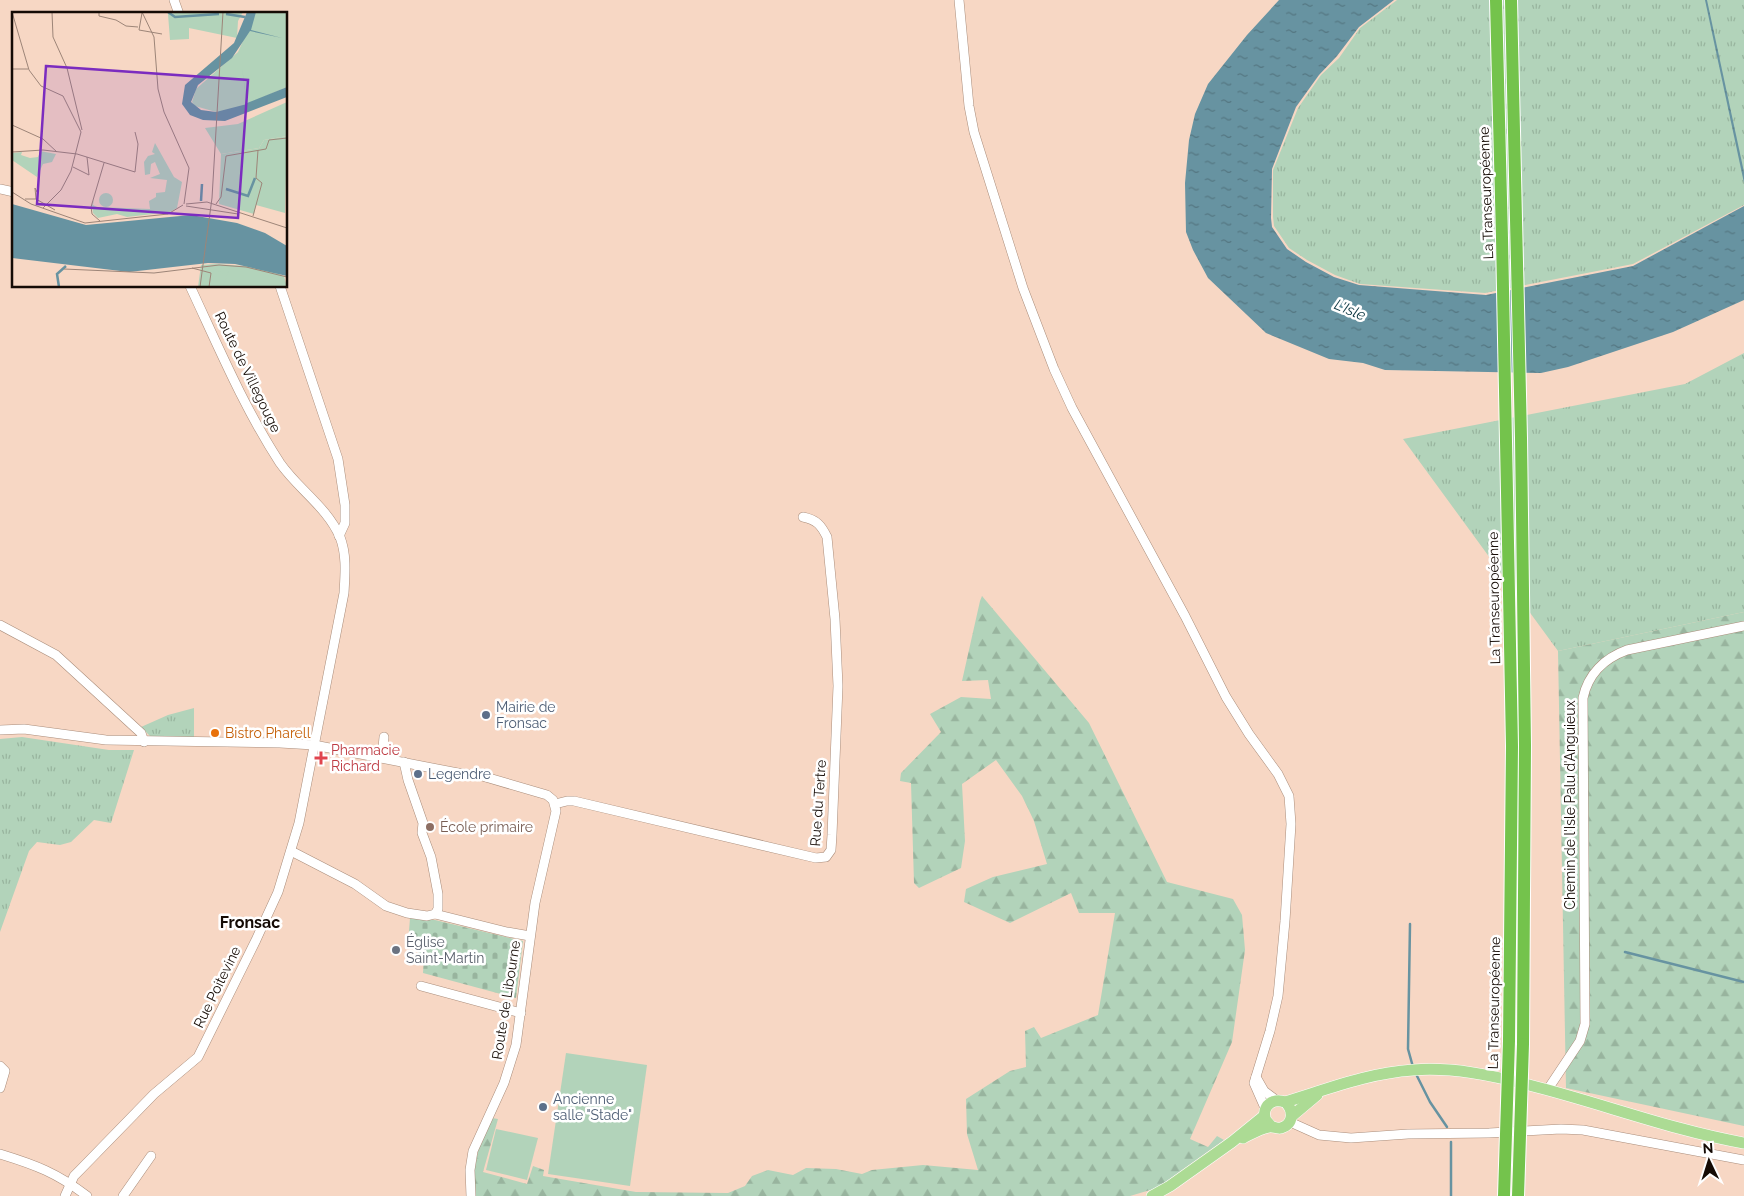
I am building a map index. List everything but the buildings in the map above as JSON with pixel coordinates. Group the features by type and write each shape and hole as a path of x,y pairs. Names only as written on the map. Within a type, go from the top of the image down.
{"highway":[{"name":"La Transeuropéenne","path":"1496,0 1512,746 1504,1196"},
{"name":"La Transeuropéenne","path":"1511,0 1521,438 1525,745 1523,1044 1518,1196"}],"main road":[{"path":"1152,1196 1170,1186 1232,1142 1265,1112 1272,1102 1322,1091 1338,1084 1378,1074 1415,1070 1467,1072 1496,1077 1548,1089 1699,1134 1744,1143"},
{"path":"1265,1112 1265,1120 1271,1126 1275,1128 1283,1127 1322,1091"},
{"path":"1281,1101 1290,1108 1291,1119"},
{"path":"1232,1142 1271,1126"}],"street":[{"path":"174,0 178,12"},
{"path":"959,0 969,106 974,132 1023,288 1054,369 1072,408 1185,616 1226,697 1249,734 1278,774 1288,796 1290,835 1278,996 1270,1032 1254,1083 1265,1112"},
{"name":"Route de Villegouge","path":"191,288 248,409 266,440 282,466 331,520 339,536 345,560 344,594 314,745"},
{"path":"281,288 338,460 345,514 345,523 339,536"},
{"name":"Rue du Tertre","path":"555,804 574,801 816,858 826,857 831,850 838,686 835,619 827,537 821,524 803,517"},
{"path":"0,625 56,656 141,733 144,742"},
{"name":"Chemin de l'Isle Palu d’Anguieux","path":"1548,1089 1580,1041 1585,1024 1583,698 1586,687 1602,664 1614,655 1627,650 1744,626"},
{"path":"0,730 24,730 106,740 144,742 314,745 482,776 547,795 555,804"},
{"path":"382,758 384,737"},
{"name":"Rue Poitevine","path":"65,1196 80,1170 143,1106 198,1056 278,892 299,823 314,745"},
{"path":"404,762 408,780 423,823 422,833 431,857 438,894 438,909 435,914"},
{"name":"Route de Libourne","path":"471,1196 470,1170 473,1151 504,1084 516,1045 530,936 544,862 555,819 555,804"},
{"path":"291,851 355,884 386,906 407,913 427,916 435,914 530,936"},
{"path":"421,986 521,1013"},
{"path":"0,1066 5,1071 0,1088"},
{"path":"1256,1077 1264,1091 1281,1101"},
{"path":"1291,1119 1319,1135 1351,1138 1408,1134 1489,1133 1561,1129 1583,1130 1744,1160"},
{"path":"0,1154 30,1163 53,1173 87,1196"},
{"path":"123,1196 151,1156"}],"green space":[{"path":"1397,0 1744,0 1744,205 1633,264 1485,293 1360,284 1335,275 1307,260 1289,248 1274,226 1273,170 1298,108 1321,75 1339,58 1360,28"},
{"path":"1744,353 1744,612 1558,651 1403,439 1685,384"},
{"path":"982,596 1089,723 1167,882 1233,899 1242,915 1245,950 1232,1042 1190,1139 1208,1147 1217,1136 1224,1140 1157,1188 1130,1196 474,1196 474,1171 479,1147 492,1118 498,1119 483,1172 527,1184 533,1166 544,1170 543,1176 636,1192 728,1193 745,1186 752,1176 768,1170 793,1175 806,1168 836,1169 862,1174 872,1170 923,1165 978,1170 967,1134 966,1099 1010,1071 1026,1067 1025,1031 1034,1027 1041,1038 1098,1015 1115,913 1079,913 1071,893 1010,923 964,902 966,889 993,877 1047,864 1034,821 1022,796 996,760 962,784 965,841 961,868 919,888 914,883 911,783 900,781 901,773 941,732 930,714 961,697 991,699 988,680 962,681"},
{"path":"1744,612 1744,1126 1566,1088 1558,651"},
{"path":"194,708 194,737 151,737 141,727 168,715"},
{"path":"22,737 109,750 134,750 111,823 94,820 71,842 60,845 37,842 29,851 0,932 0,739"},
{"path":"410,918 435,920 523,941 516,998 423,973 424,957 418,956 419,946 408,944"},
{"path":"566,1053 647,1065 630,1186 548,1174"},
{"path":"496,1129 538,1138 527,1180 486,1170"}],"water":[{"name":"L'Isle","path":"1279,0 1394,0 1359,27 1337,56 1319,75 1296,107 1272,169 1272,227 1287,249 1306,262 1334,277 1359,285 1486,295 1633,266 1744,206 1744,300 1673,332 1568,367 1541,373 1385,370 1363,363 1329,359 1266,333 1208,278 1186,232 1185,183 1189,140 1195,114 1208,84 1247,35"},
{"path":"1705,0 1707,0 1744,172 1744,183"}],"waterway":[{"path":"1410,924 1408,1049 1413,1067"},
{"path":"1625,952 1744,982"},
{"path":"1416,1074 1430,1102 1447,1127"},
{"path":"1451,1142 1451,1196"}],"place":[{"name":"Mairie de Fronsac","path":"486,715"},
{"name":"Bistro Pharell","path":"215,733"},
{"name":"Pharmacie Richard","path":"321,758"},
{"name":"Legendre","path":"418,774"},
{"name":"École primaire","path":"430,827"},
{"name":"Église Saint-Martin","path":"396,950"},
{"name":"Ancienne salle \"Stade\"","path":"543,1107"}],"district":[{"name":"Fronsac","path":"250,922"}]}
